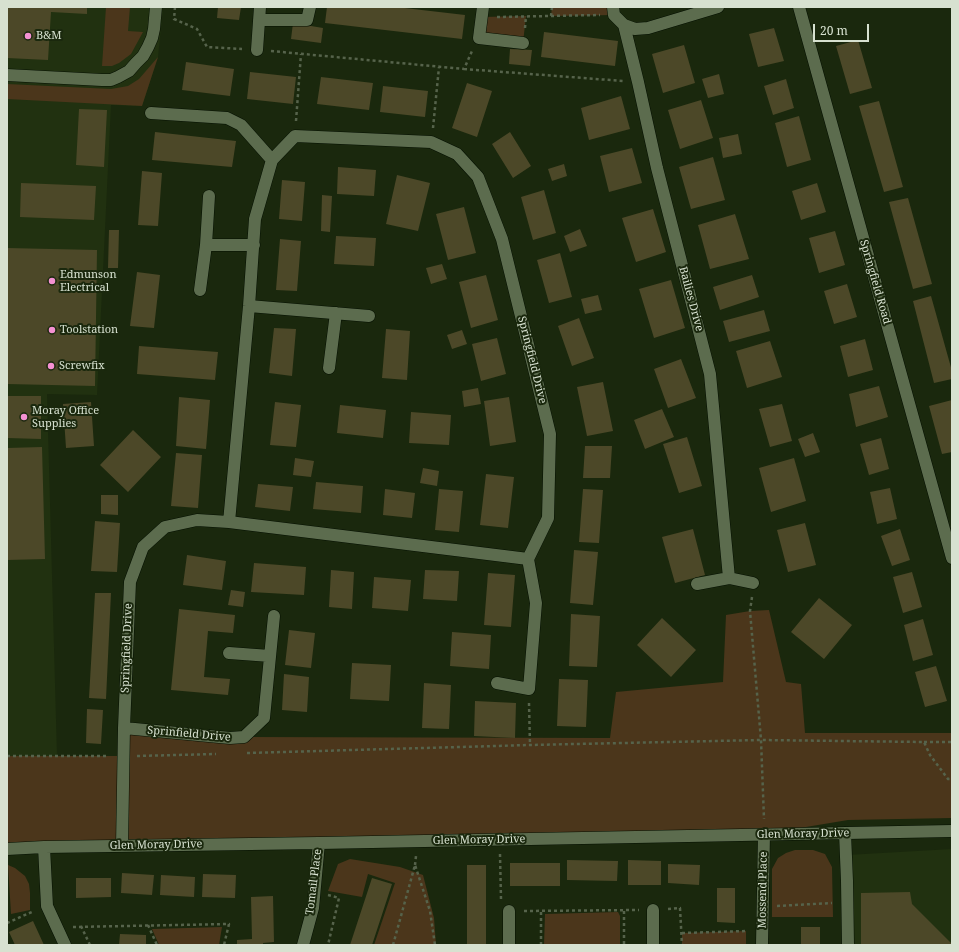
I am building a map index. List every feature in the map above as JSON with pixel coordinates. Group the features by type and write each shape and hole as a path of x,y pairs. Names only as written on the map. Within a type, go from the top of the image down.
{"street":[{"path":"7,75 102,80 111,80 118,77 128,71 143,56 148,47 154,29 156,7"},
{"path":"257,50 260,7"},
{"path":"259,20 307,20 310,7"},
{"path":"614,11 624,25 635,29 648,28 718,7"},
{"name":"Springfield Road","path":"798,7 952,558"},
{"path":"482,12 479,38 523,43"},
{"name":"Bailies Drive","path":"624,25 657,168 710,374 728,578"},
{"path":"151,113 226,118 241,125 272,160"},
{"path":"229,522 249,306 255,219 272,160 295,136"},
{"name":"Springfield Drive","path":"122,846 124,728 130,582 143,547 165,527 197,520 229,522 528,559 548,518 550,434 502,239 478,176 457,154 431,142 295,136"},
{"path":"200,290 206,244 209,196"},
{"path":"206,244 254,245"},
{"path":"249,306 369,316"},
{"path":"329,368 336,313"},
{"path":"497,683 529,689 536,603 528,559"},
{"path":"697,584 728,578 754,582"},
{"name":"Sprinfield Drive","path":"124,728 230,738 244,737 264,718 274,616"},
{"path":"229,653 270,656"},
{"name":"Glen Moray Drive","path":"7,849 44,847 952,831"},
{"path":"845,833 848,945"},
{"name":"Mossend Place","path":"762,945 764,834"},
{"name":"Tomail Place","path":"303,945 313,908 319,843"},
{"path":"44,847 46,906 65,945"},
{"path":"653,910 653,945"},
{"path":"509,911 509,945"}],"path":[{"path":"175,7 174,19 197,29 207,47 638,82"},
{"path":"551,16 552,7"},
{"path":"482,12 551,16 614,11"},
{"path":"464,69 479,38"},
{"path":"295,136 301,54"},
{"path":"431,142 439,67"},
{"path":"754,582 750,611 762,740 764,834"},
{"path":"530,711 530,745"},
{"path":"240,753 762,740 952,742"},
{"path":"924,742 930,755 948,779 952,779"},
{"path":"7,756 216,754"},
{"path":"500,840 501,911 624,911 680,908 682,945"},
{"path":"393,945 415,865 430,911 435,945"},
{"path":"314,891 339,898 328,945"},
{"path":"763,908 837,902"},
{"path":"7,923 46,906"},
{"path":"541,945 542,911"},
{"path":"624,911 624,945"},
{"path":"57,928 81,926 229,924 224,945"},
{"path":"148,925 157,945"},
{"path":"81,926 90,945"},
{"path":"682,933 762,931"}],"shaded area":[{"path":"7,7 163,7 158,57 142,106 111,105 97,395 47,394 57,756 7,756"},
{"path":"106,7 130,7 128,31 143,32 131,54 119,63 112,66 102,66"},
{"path":"552,7 613,7 614,15 551,16"},
{"path":"526,16 523,43 479,38 482,17"},
{"path":"158,57 142,106 7,99 7,84 111,89 128,86 139,79"},
{"path":"769,610 786,682 801,684 805,733 952,733 952,818 848,820 764,834 7,849 7,756 123,756 124,728 244,737 610,738 616,692 723,682 726,615 750,611"},
{"path":"952,849 952,945 845,945 847,855"},
{"path":"795,850 813,850 825,854 832,867 833,917 772,917 772,869 778,858"},
{"path":"350,859 400,867 423,875 434,918 436,945 374,945 395,883 368,874 362,897 328,891 338,864"},
{"path":"8,865 15,868 25,876 29,884 30,910 11,914"},
{"path":"618,912 620,916 620,945 544,945 545,914"},
{"path":"222,927 219,945 159,945 152,929"},
{"path":"746,931 746,945 682,945 682,933"}],"building":[{"name":"B&M","path":"7,7 87,7 87,14 51,12 48,60 7,58"},
{"path":"218,7 241,7 239,20 217,18"},
{"path":"327,7 396,7 465,15 462,39 325,23"},
{"path":"293,23 323,28 321,43 291,39"},
{"path":"774,28 784,61 758,67 749,34"},
{"path":"544,32 618,41 615,66 541,57"},
{"path":"858,40 872,88 850,94 836,46"},
{"path":"684,45 695,83 663,93 652,54"},
{"path":"510,49 532,50 530,66 509,64"},
{"path":"186,62 234,69 230,96 182,90"},
{"path":"250,72 296,77 293,104 247,99"},
{"path":"719,74 724,94 708,98 702,79"},
{"path":"321,77 373,83 369,110 317,104"},
{"path":"786,79 794,108 773,115 764,86"},
{"path":"467,83 492,91 477,137 452,128"},
{"path":"383,86 428,91 425,117 380,112"},
{"path":"621,96 630,129 589,140 581,108"},
{"path":"701,100 713,138 680,149 668,110"},
{"path":"879,101 903,187 884,192 859,106"},
{"path":"79,109 107,110 104,167 76,165"},
{"path":"799,116 811,160 787,167 775,123"},
{"path":"155,132 236,141 232,167 152,160"},
{"path":"510,132 531,166 513,178 492,144"},
{"path":"738,134 742,154 723,158 719,138"},
{"path":"632,148 642,183 609,192 600,156"},
{"path":"713,157 725,200 691,209 679,167"},
{"path":"564,164 567,176 552,181 548,169"},
{"path":"338,167 376,170 374,196 337,194"},
{"path":"142,171 162,173 158,226 138,225"},
{"path":"397,175 430,183 418,231 386,224"},
{"path":"282,180 305,182 302,221 279,219"},
{"path":"21,183 96,186 94,220 20,217"},
{"path":"817,183 826,212 801,220 792,191"},
{"path":"544,190 556,233 533,240 521,197"},
{"path":"322,195 332,196 330,232 321,231"},
{"path":"908,198 932,284 913,289 889,202"},
{"path":"464,207 476,253 448,260 436,214"},
{"path":"653,209 666,252 636,262 622,218"},
{"path":"735,214 749,259 710,269 698,225"},
{"path":"580,229 587,246 570,252 564,236"},
{"path":"109,230 119,230 118,268 108,268"},
{"path":"835,231 845,265 819,273 809,238"},
{"path":"336,236 376,238 374,266 334,264"},
{"path":"280,239 301,241 297,291 276,290"},
{"path":"7,248 97,250 95,386 7,384"},
{"path":"560,253 572,297 549,303 537,260"},
{"path":"442,264 447,279 431,284 426,268"},
{"path":"137,272 160,275 154,328 130,326"},
{"path":"486,275 498,320 471,328 459,282"},
{"path":"752,275 759,297 720,310 713,287"},
{"path":"671,280 685,328 654,338 639,289"},
{"path":"847,284 857,317 834,324 824,291"},
{"path":"598,295 602,310 585,314 581,299"},
{"path":"931,296 952,371 952,379 934,383 913,301"},
{"path":"764,310 770,331 729,342 723,321"},
{"path":"579,318 594,358 572,366 558,326"},
{"path":"274,328 296,329 292,376 269,373"},
{"path":"386,329 410,331 407,380 382,378"},
{"path":"462,330 467,344 452,349 447,335"},
{"path":"497,338 506,374 481,381 472,344"},
{"path":"865,339 873,370 848,377 840,346"},
{"path":"770,341 782,377 747,388 736,351"},
{"path":"139,346 218,352 215,380 137,374"},
{"path":"681,359 696,398 668,408 654,369"},
{"path":"603,382 613,431 587,436 577,387"},
{"path":"879,386 888,417 856,427 849,394"},
{"path":"478,388 481,404 464,407 462,391"},
{"name":"Moray Office Supplies","path":"7,396 41,396 41,439 7,438"},
{"path":"179,397 210,400 206,449 176,446"},
{"path":"509,397 516,442 490,446 484,401"},
{"path":"952,400 952,452 942,454 929,406"},
{"path":"91,402 94,446 66,448 63,404"},
{"path":"275,402 301,405 296,447 270,445"},
{"path":"782,404 792,441 770,447 759,409"},
{"path":"340,405 386,410 383,438 337,433"},
{"path":"662,409 674,437 645,449 634,420"},
{"path":"411,412 451,415 449,445 409,443"},
{"path":"133,430 161,457 128,492 100,465"},
{"path":"813,433 820,452 805,457 798,439"},
{"path":"687,437 702,486 679,493 663,444"},
{"path":"881,438 889,469 869,475 860,444"},
{"path":"585,446 612,446 610,478 583,478"},
{"name":"Moray Office Supplies","path":"42,447 45,559 7,560 7,448"},
{"path":"176,453 202,455 198,508 171,506"},
{"path":"295,458 314,461 311,477 293,475"},
{"path":"794,458 806,501 771,512 759,468"},
{"path":"423,468 439,471 437,486 420,483"},
{"path":"486,474 514,477 508,528 480,525"},
{"path":"316,482 363,486 361,513 313,509"},
{"path":"258,484 293,487 290,511 255,507"},
{"path":"890,488 897,519 877,524 870,492"},
{"path":"385,489 415,493 412,518 383,515"},
{"path":"439,489 463,491 459,532 435,530"},
{"path":"583,489 603,490 599,543 579,542"},
{"path":"101,495 118,495 118,515 101,514"},
{"path":"95,521 120,523 117,572 91,571"},
{"path":"805,523 816,565 788,572 777,530"},
{"path":"693,529 705,575 675,583 662,537"},
{"path":"900,529 910,560 892,566 881,536"},
{"path":"574,550 598,552 593,605 570,603"},
{"path":"187,555 226,561 222,590 183,585"},
{"path":"254,563 306,567 304,595 251,592"},
{"path":"331,570 354,572 352,609 329,607"},
{"path":"425,570 459,571 457,601 423,599"},
{"path":"912,572 922,607 903,613 893,577"},
{"path":"488,573 515,575 511,627 484,625"},
{"path":"374,577 411,580 408,611 372,608"},
{"path":"231,590 245,592 243,607 228,605"},
{"path":"95,593 111,593 106,699 89,698"},
{"path":"819,598 852,625 824,659 791,632"},
{"path":"179,609 235,615 233,633 208,631 204,677 230,679 228,695 171,690"},
{"path":"571,614 600,616 597,667 569,666"},
{"path":"662,618 696,650 671,677 637,645"},
{"path":"923,619 933,655 913,661 904,625"},
{"path":"289,630 315,633 311,668 285,665"},
{"path":"452,632 491,635 489,669 450,666"},
{"path":"352,663 391,665 389,701 350,699"},
{"path":"936,666 947,701 925,707 915,672"},
{"path":"284,674 309,677 307,712 282,710"},
{"path":"559,679 588,680 586,727 557,726"},
{"path":"424,683 451,685 449,729 422,728"},
{"path":"475,701 516,703 515,738 474,736"},
{"path":"87,709 103,710 101,744 86,743"},
{"path":"567,860 618,861 617,881 567,880"},
{"path":"628,860 661,861 661,885 628,885"},
{"path":"510,863 560,863 560,886 510,886"},
{"path":"668,864 700,865 699,885 668,883"},
{"path":"467,865 486,865 486,945 467,945"},
{"path":"122,873 154,875 152,895 121,893"},
{"path":"203,874 236,875 235,898 202,897"},
{"path":"161,875 195,877 194,897 160,895"},
{"path":"76,878 111,878 111,897 76,898"},
{"path":"372,878 392,884 372,945 350,945"},
{"path":"717,888 735,888 735,923 717,922"},
{"path":"910,892 912,904 952,945 861,945 861,893"},
{"path":"273,896 274,942 263,943 263,945 237,945 237,940 252,939 251,897"},
{"path":"33,921 44,945 15,945 9,932"},
{"path":"801,927 820,927 820,945 801,945"},
{"path":"120,934 146,935 146,945 119,945"}],"place":[{"name":"B&M","path":"28,36"},
{"name":"Edmunson Electrical","path":"52,281"},
{"name":"Toolstation","path":"52,330"},
{"name":"Screwfix","path":"51,366"},
{"name":"Moray Office Supplies","path":"24,417"}]}
